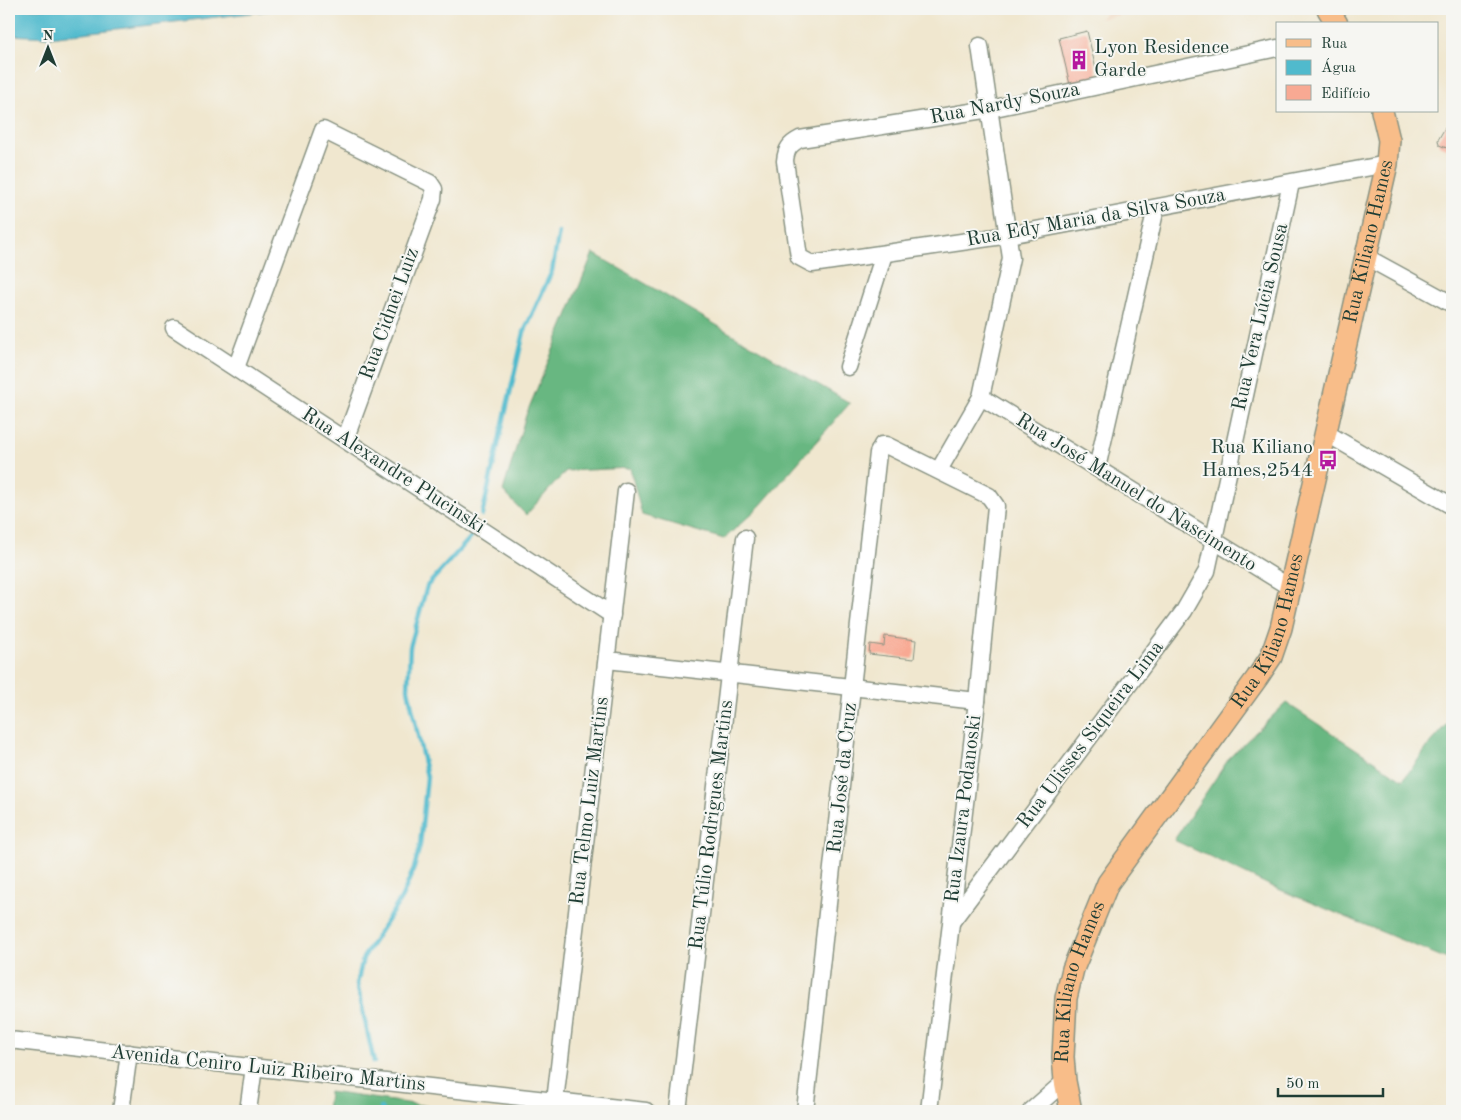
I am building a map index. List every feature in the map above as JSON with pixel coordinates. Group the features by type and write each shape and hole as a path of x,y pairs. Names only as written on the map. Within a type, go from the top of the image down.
{"main road":[{"path":"1328,9 1336,22"},
{"name":"Rua Kiliano Hames","path":"1071,1111 1065,1081 1064,1031 1066,998 1072,969 1108,882 1271,657 1291,588 1387,164 1389,140 1382,112"}],"street":[{"path":"939,470 981,397 1010,264 1009,235 980,46"},
{"name":"Rua Nardy Souza","path":"805,262 799,257 796,248 785,161 786,152 791,144 800,139 990,110 1276,48"},
{"name":"Rua Cidnei Luiz","path":"236,368 323,130 430,182 434,189 432,199 345,440"},
{"name":"Rua Edy Maria da Silva Souza","path":"805,262 812,264 1009,235 1387,164"},
{"name":"Rua Vera Lúcia Sousa","path":"1212,539 1291,183"},
{"path":"1097,468 1156,208"},
{"path":"848,367 884,254"},
{"path":"1366,256 1452,304"},
{"name":"Rua Alexandre Plucinski","path":"174,328 612,615"},
{"name":"Rua José Manuel do Nascimento","path":"981,397 1291,588"},
{"path":"1326,433 1452,506"},
{"name":"Rua José da Cruz","path":"806,1111 878,453 882,446 886,445 939,470"},
{"name":"Rua Izaura Podanoski","path":"929,1111 977,701 996,506 989,496 939,470"},
{"name":"Rua Telmo Luiz Martins","path":"555,1106 626,492"},
{"name":"Rua Túlio Rodrigues Martins","path":"678,1111 746,538"},
{"name":"Rua Ulisses Siqueira Lima","path":"951,922 1184,611 1206,571 1212,539"},
{"path":"607,660 977,701"},
{"name":"Avenida Ceniro Luiz Ribeiro Martins","path":"9,1040 254,1067 555,1106 646,1111"},
{"path":"121,1111 128,1053"},
{"path":"248,1111 254,1067"},
{"path":"1032,1111 1065,1081"}],"shaded area":[{"path":"1110,9 1152,9 1100,19"}],"green space":[{"path":"593,253 850,403 760,506 724,539 642,515 630,468 566,471 526,515 503,491 526,415"},
{"path":"1286,703 1403,780 1429,745 1452,719 1452,961 1271,886 1174,840 1230,757"},
{"path":"329,1092 442,1108 442,1111 327,1111"}],"water":[{"path":"9,9 284,9 49,37 9,35"}],"building":[{"name":"Lyon Residence Garde","path":"1087,31 1099,82 1071,89 1059,38"},
{"path":"1446,126 1452,128 1452,150 1439,145 1438,140"},
{"path":"885,636 916,640 914,659 869,654 870,644 884,646"}],"waterway":[{"path":"482,515 524,332 552,271 559,232"},
{"path":"374,1062 357,984 363,958 402,897 414,868 420,845 427,777 408,689 410,647 427,586 471,537"}],"place":[{"name":"Lyon Residence Garde","path":"1079,60"},
{"name":"Rua Kiliano Hames,2544","path":"1328,460"}]}
